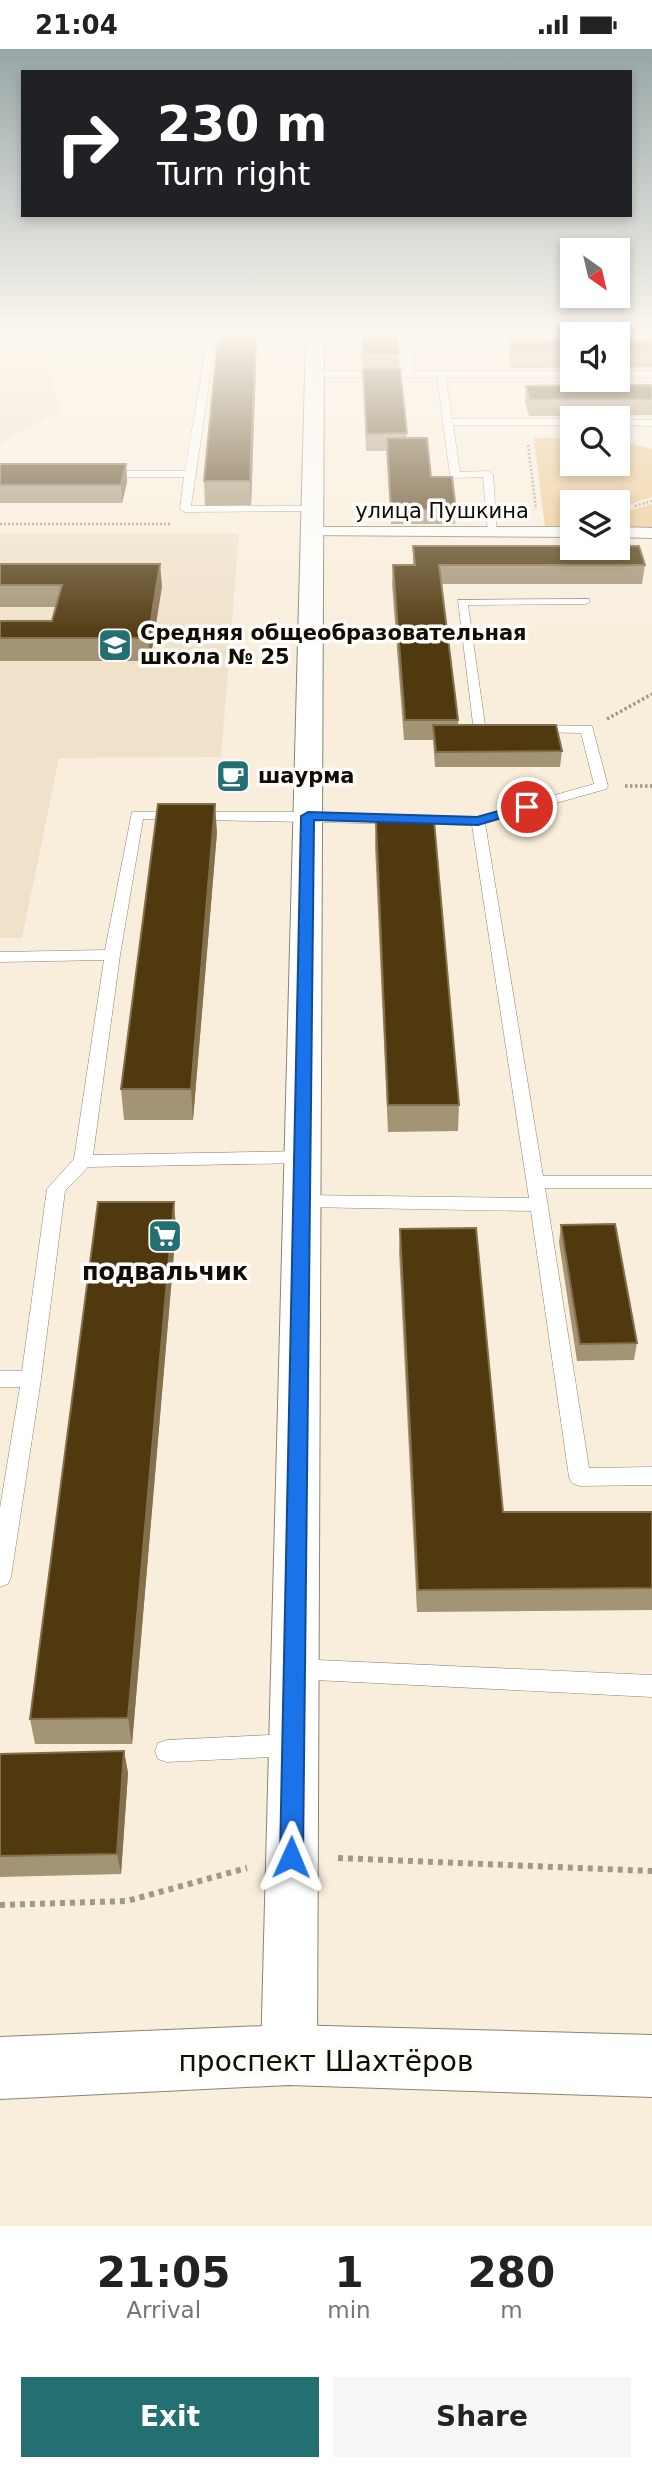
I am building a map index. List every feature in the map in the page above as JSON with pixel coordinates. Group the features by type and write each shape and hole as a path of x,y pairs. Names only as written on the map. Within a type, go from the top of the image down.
{"main road":[{"name":"проспект Шахтёров","path":"0,2068 289,2055 652,2066"}],"street":[{"path":"289,2055 314,438"},
{"name":"улица Пушкина","path":"312,521 493,532 560,532"},
{"path":"630,533 652,533"}],"lane":[{"path":"196,438 185,509 312,521"},
{"path":"450,438 455,475 488,474 493,532"},
{"path":"96,474 190,474"},
{"path":"0,1577 31,1380 56,1189 83,1161 112,955 136,815 478,821 601,786 587,729 480,729 462,602 584,601"},
{"path":"478,821 580,1477 652,1476"},
{"path":"0,957 112,955"},
{"path":"83,1161 303,1157"},
{"path":"535,1182 652,1182"},
{"path":"302,1201 539,1205"},
{"path":"0,1380 31,1380"},
{"path":"295,1669 652,1686"},
{"path":"167,1751 293,1745"}],"path":[{"path":"526,438 539,532"},
{"path":"0,524 180,524"},
{"path":"587,729 652,694"}],"shaded area":[{"path":"0,438 11,438 0,444"},
{"path":"534,438 560,438 560,476 630,476 630,443 652,449 652,497 630,504 630,490 560,490 560,527 545,527"},
{"path":"652,504 652,527 630,527 630,510"},
{"name":"Средняя общеобразовательная школа № 25","path":"0,533 239,533 221,757 59,758 22,938 0,938"}],"building":[{"path":"208,438 252,438 250,481 204,481"},
{"path":"387,438 427,438 431,477 452,477 456,510 391,510"},
{"path":"0,464 126,464 121,485 0,485"},
{"path":"413,546 560,546 560,560 630,560 630,546 639,546 645,565 439,565 458,720 405,720 393,565 415,565"},
{"path":"0,564 160,564 148,638 0,638 0,621 52,621 62,585 0,585"},
{"path":"433,725 556,725 562,751 436,752"},
{"path":"158,804 215,804 191,1089 121,1089"},
{"path":"376,821 434,821 459,1105 388,1105"},
{"path":"98,1202 174,1202 128,1718 30,1719"},
{"path":"615,1224 637,1343 580,1344 561,1225"},
{"path":"476,1228 503,1512 652,1512 652,1588 418,1590 400,1229"},
{"path":"124,1751 117,1854 0,1856 0,1754"}],"place":[{"name":"Средняя общеобразовательная школа № 25","path":"115,645"},
{"name":"шаурма","path":"233,776"},
{"name":"подвальчик","path":"165,1236"}],"route":[{"path":"291,1857 308,816 478,821 527,807"}]}
